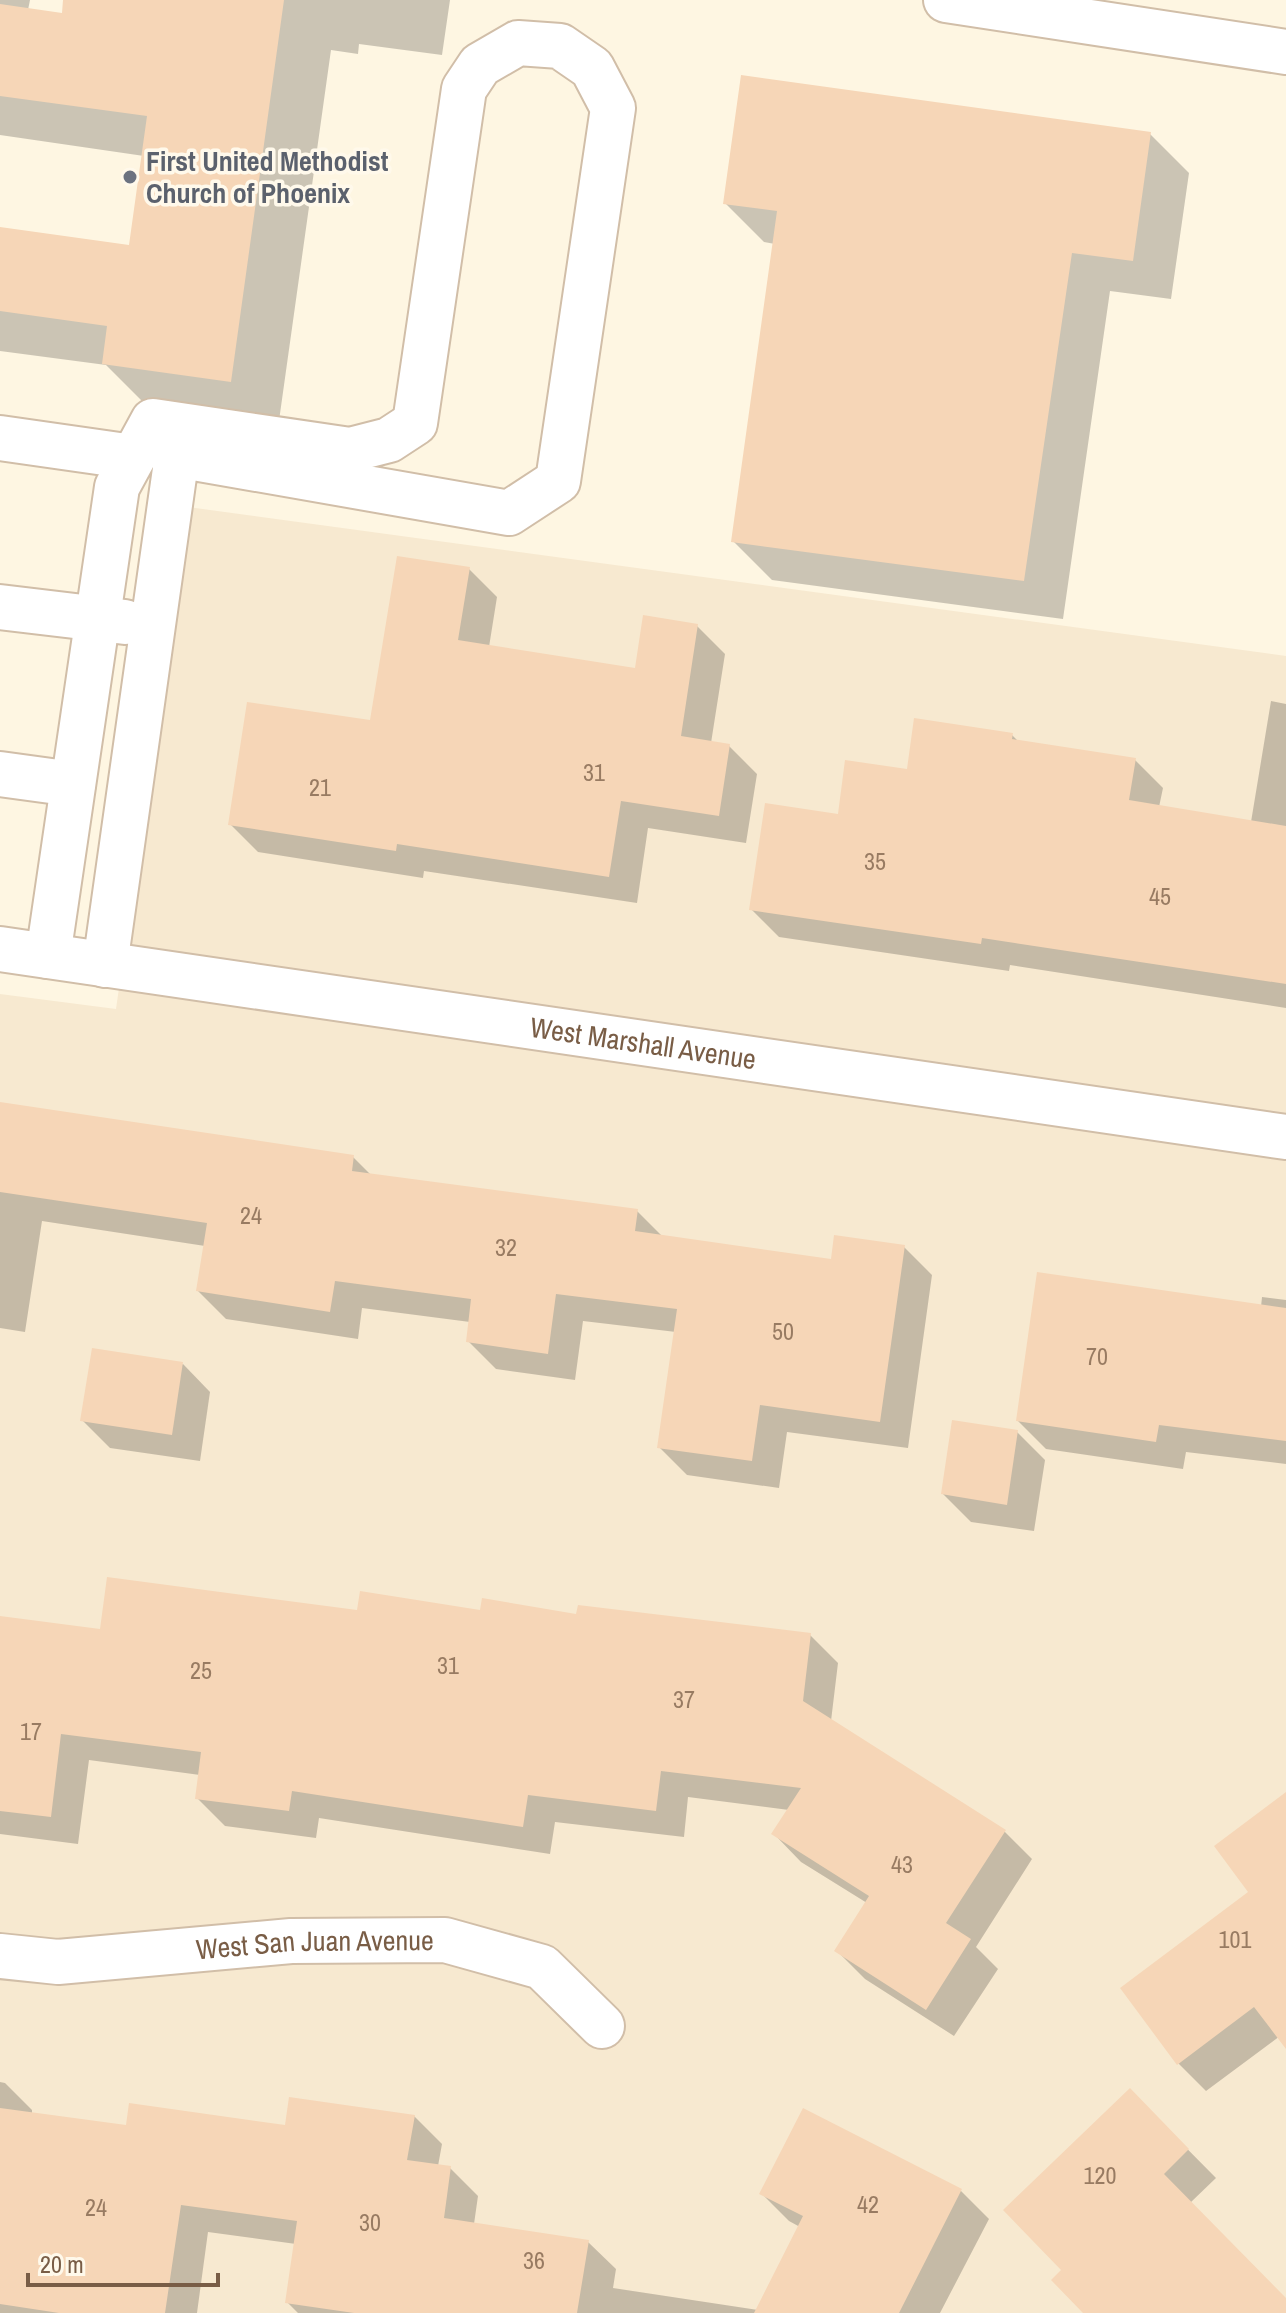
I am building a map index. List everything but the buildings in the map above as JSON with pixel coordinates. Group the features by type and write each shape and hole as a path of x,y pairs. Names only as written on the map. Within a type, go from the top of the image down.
{"street":[{"path":"946,0 1286,52"},
{"path":"48,956 117,487 153,421 350,450 389,440 415,423 464,89 480,65 518,43 560,46 592,68 613,108 558,481 509,513 177,455 105,965"},
{"path":"0,438 133,457"},
{"path":"0,607 153,625"},
{"path":"0,774 73,784"},
{"name":"West Marshall Avenue","path":"0,949 1286,1137"},
{"name":"West San Juan Avenue","path":"0,1956 58,1962 291,1941 445,1940 542,1967 602,2026"}],"shaded area":[{"path":"188,507 1286,656 1286,2313 0,2313 0,994 116,1009"}],"place":[{"name":"First United Methodist Church of Phoenix","path":"130,177"}]}
